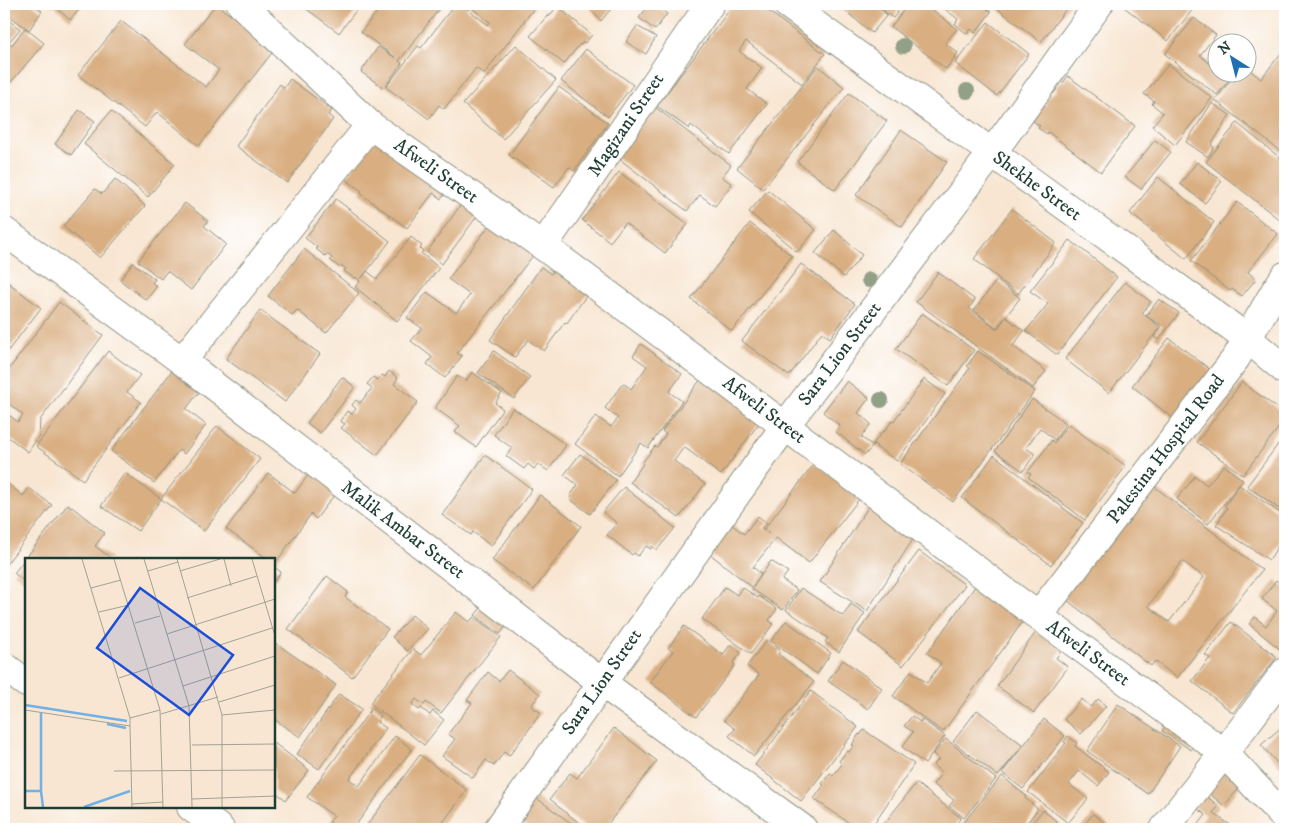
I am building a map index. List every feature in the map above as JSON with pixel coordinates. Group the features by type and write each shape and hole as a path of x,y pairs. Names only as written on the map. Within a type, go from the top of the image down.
{"street":[{"name":"Afweli Street","path":"241,4 370,125 543,246 1224,753 1285,818"},
{"name":"Magizani Street","path":"543,246 710,4"},
{"name":"Shekhe Street","path":"787,4 1247,338 1285,370"},
{"name":"Sara Lion Street","path":"498,829 785,426 992,153 1099,4"},
{"path":"182,361 370,125"},
{"name":"Malik Ambar Street","path":"4,231 182,361 601,682 803,829"},
{"name":"Palestina Hospital Road","path":"1038,616 1236,358 1285,276"},
{"path":"4,666 25,682"},
{"path":"1164,829 1285,672"},
{"path":"191,808 220,829"}],"building":[{"path":"4,4 32,4 42,11 29,30 4,12"},
{"path":"52,4 84,4 70,20"},
{"path":"216,4 275,49 199,146 157,112 145,127 78,75 121,21 206,87 219,70 185,44"},
{"path":"300,4 361,4 339,33"},
{"path":"383,4 443,4 399,61 402,63 384,88 361,72 378,47 396,58 361,32"},
{"path":"455,4 530,4 535,7 484,74 476,68 444,109 439,105 429,119 386,87 418,46 421,48","holes":["468,5 490,22 488,25 466,8"]},
{"path":"586,4 615,4 601,21"},
{"path":"650,4 653,4 667,14 655,30 639,18"},
{"path":"734,4 759,4 825,54 802,84 746,41 739,51 762,68 747,89 767,104 729,154 691,125 689,129 657,106"},
{"path":"837,4 875,4 887,15 872,33"},
{"path":"875,4 904,4 893,18"},
{"path":"908,4 938,4 933,10 957,29 945,43 958,53 946,69 891,27"},
{"path":"938,4 980,4 991,12 975,33 971,29 967,34 955,24 958,19"},
{"path":"991,4 1070,4 1041,42"},
{"path":"1126,4 1197,4 1168,41 1124,7"},
{"path":"557,6 592,35 585,43 580,44 564,64 530,36"},
{"path":"4,17 20,29 9,42 12,45 25,28 44,43 7,87 11,91 7,96 11,99 4,109"},
{"path":"1194,18 1212,32 1206,32 1206,48 1200,55 1206,60 1206,82 1227,82 1217,95 1165,54"},
{"path":"988,22 1029,54 997,96 955,63"},
{"path":"637,26 656,37 646,54 626,42"},
{"path":"516,45 556,80 503,139 463,104"},
{"path":"1285,48 1285,155 1215,100 1229,82 1256,82 1256,75 1261,79"},
{"path":"586,49 633,85 608,117 561,81"},
{"path":"1169,64 1212,98 1175,145 1152,126 1163,113 1152,104 1154,101 1144,94"},
{"path":"818,66 844,87 763,189 737,168"},
{"path":"1068,76 1135,126 1101,172 1048,132 1047,134 1038,128 1040,126 1033,121 1037,115 1035,114 1047,103 1045,101 1057,89 1061,81 1063,83"},
{"path":"290,79 332,110 328,115 333,119 287,183 236,146 280,84 284,88"},
{"path":"559,87 608,123 574,171 569,167 554,187 509,155"},
{"path":"849,93 887,121 835,190 797,162"},
{"path":"1212,103 1230,115 1211,145 1214,147 1208,157 1186,142"},
{"path":"655,107 731,165 722,177 732,184 715,206 700,195 687,211 617,157"},
{"path":"79,110 95,121 71,155 55,144"},
{"path":"111,111 175,164 148,197 84,144"},
{"path":"1237,123 1285,162 1285,224 1206,162"},
{"path":"901,130 947,162 902,227 856,195"},
{"path":"377,135 449,189 441,199 433,193 407,228 360,193 362,191 345,179"},
{"path":"1155,140 1171,152 1141,189 1125,177"},
{"path":"1197,162 1222,181 1205,203 1180,184"},
{"path":"619,172 688,224 665,253 625,223 610,242 582,220"},
{"path":"1158,177 1214,222 1186,259 1130,213"},
{"path":"115,179 145,206 100,258 63,226 95,189 102,194"},
{"path":"768,190 816,230 797,252 749,212"},
{"path":"467,196 483,208 442,264 427,252"},
{"path":"336,199 390,241 367,271 377,279 411,237 422,246 420,248 423,251 421,253 439,268 397,321 355,287 360,281 356,277 355,279 344,271 346,269 342,266 340,268 330,260 332,258 327,254 325,256 305,238"},
{"path":"1237,202 1278,234 1248,272 1256,279 1242,296 1232,289 1230,291 1191,261"},
{"path":"185,203 208,221 204,226 226,244 191,290 167,271 161,279 138,261"},
{"path":"1012,209 1056,243 1018,294 974,259"},
{"path":"493,221 535,253 457,353 462,356 445,378 427,364 432,357 411,341 422,328 407,318 427,292 456,313 470,295 448,279"},
{"path":"750,223 792,256 732,331 691,299"},
{"path":"834,230 862,255 844,277 815,253"},
{"path":"1070,240 1117,277 1057,355 1026,331 1048,304 1030,291"},
{"path":"304,249 359,293 326,333 297,310 292,315 268,296"},
{"path":"133,263 155,279 152,283 157,286 146,300 120,280"},
{"path":"801,264 855,304 830,338 822,332 789,376 742,341"},
{"path":"558,266 591,289 544,351 528,340 515,357 490,340 541,267 551,274"},
{"path":"938,272 975,300 969,308 997,329 1006,317 1024,331 1013,346 1046,371 1033,388 916,302"},
{"path":"4,279 41,308 4,356"},
{"path":"997,280 1020,298 997,328 974,310"},
{"path":"1125,282 1151,302 1142,313 1160,327 1109,393 1065,359"},
{"path":"1159,299 1179,313 1159,340 1154,337 1162,326 1146,316"},
{"path":"59,302 103,335 40,420 39,436 28,452 4,434 4,411 18,422 23,415 4,400 4,376"},
{"path":"260,310 320,354 285,402 226,359"},
{"path":"922,313 974,350 948,386 896,349"},
{"path":"1169,338 1212,371 1174,419 1132,386"},
{"path":"641,344 682,374 669,392 682,401 648,448 641,443 618,476 575,444 596,416 611,427 618,418 605,408 623,383 631,389 647,366 633,356"},
{"path":"108,351 140,375 127,392 141,402 83,480 36,446"},
{"path":"494,351 530,377 514,399 478,373"},
{"path":"978,351 1035,391 953,502 900,464 970,368 967,366"},
{"path":"175,367 202,388 186,409 206,425 184,454 179,450 154,483 111,451"},
{"path":"389,371 398,378 394,384 418,402 377,455 341,428 345,424 340,421 347,411 352,414 356,409 352,405 356,400 360,403 372,388 367,384 373,377 377,380 382,375 385,377"},
{"path":"472,372 502,393 495,403 503,409 476,447 455,432 460,426 435,408 457,376 466,381"},
{"path":"704,375 762,419 721,475 684,447 674,461 705,484 679,518 630,482 642,463 666,434 662,431"},
{"path":"342,377 355,387 320,433 307,423"},
{"path":"924,379 945,394 897,461 873,444 893,422"},
{"path":"847,381 869,398 858,413 871,424 861,437 873,446 865,455 836,432 840,426 823,412"},
{"path":"1242,382 1285,414 1285,419 1243,475 1197,442"},
{"path":"1032,399 1066,423 1055,440 1040,428 1026,448 1035,454 1023,471 995,451"},
{"path":"513,408 566,445 548,471 538,464 534,469 528,464 524,469 506,456 512,448 494,435"},
{"path":"1068,424 1126,466 1085,520 1028,477 1031,474 1028,472 1052,440 1054,443"},
{"path":"217,426 260,459 204,531 161,499"},
{"path":"1285,435 1285,513 1247,486"},
{"path":"580,454 616,480 590,514 570,499 578,485 564,475"},
{"path":"485,455 532,489 491,546 473,532 471,535 442,515"},
{"path":"994,455 1083,523 1051,565 962,498"},
{"path":"815,463 860,498 809,563 776,538 753,567 761,574 752,587 705,550 727,521 744,534 758,516 767,523 762,528 769,534 764,529"},
{"path":"1224,465 1243,480 1208,524 1177,499 1195,476 1207,485"},
{"path":"312,470 335,494 316,519 311,514 275,564 275,558 267,558 226,529 268,473 295,493"},
{"path":"125,473 161,499 138,531 101,506"},
{"path":"6,482 23,496 29,488 52,505 4,567 4,485"},
{"path":"1151,484 1262,570 1177,678 1155,661 1151,666 1063,597","holes":["1182,561 1204,577 1169,622 1148,606"]},
{"path":"1239,485 1285,516 1285,535 1269,560 1216,525 1227,508 1225,506"},
{"path":"624,487 675,528 657,550 652,546 651,549 646,546 638,556 634,553 632,555 607,535 617,523 603,512"},
{"path":"540,495 581,526 534,590 492,560"},
{"path":"872,501 919,530 867,611 820,582"},
{"path":"68,504 105,533 95,546 111,558 26,558"},
{"path":"919,551 965,585 903,666 858,632"},
{"path":"25,559 25,582 14,573"},
{"path":"771,561 788,572 782,580 797,590 783,610 752,589"},
{"path":"275,568 281,572 275,581"},
{"path":"327,576 348,592 345,597 388,629 352,677 288,629"},
{"path":"1276,580 1285,588 1285,645 1281,650 1249,624 1255,617 1266,626 1277,611 1262,599"},
{"path":"976,585 1024,620 943,732 893,696 911,671 927,683 941,663 927,653"},
{"path":"725,587 737,595 742,587 777,609 769,620 773,624 751,654 702,619"},
{"path":"801,588 843,616 851,604 865,613 839,652 825,642 828,638 786,610"},
{"path":"486,602 510,621 500,634 475,615"},
{"path":"456,612 469,622 474,617 501,637 441,713 426,702 424,705 416,699 412,704 430,715 433,711 444,720 424,745 370,703 413,649 421,655"},
{"path":"412,615 428,629 407,651 392,637"},
{"path":"786,621 831,653 817,674 771,641"},
{"path":"1231,622 1277,657 1233,713 1192,681 1210,658 1205,655"},
{"path":"684,626 723,655 730,645 741,653 733,663 735,665 696,717 650,682 673,651 668,648"},
{"path":"1036,632 1062,650 1056,658 1068,667 1034,713 997,686"},
{"path":"767,640 780,651 778,654 814,682 754,756 729,736 735,729 724,720 759,675 747,666"},
{"path":"275,643 336,685 300,737 275,720"},
{"path":"843,660 882,688 868,709 828,681"},
{"path":"508,670 540,694 531,706 541,713 509,756 504,752 494,766 486,760 473,778 442,756 455,739 448,734 472,703 467,700 488,672 499,681"},
{"path":"811,691 858,727 801,801 755,765"},
{"path":"339,694 362,709 319,769 297,754"},
{"path":"1082,699 1091,707 1098,699 1106,706 1081,734 1064,719"},
{"path":"1118,704 1180,746 1148,794 1087,751"},
{"path":"372,708 381,715 377,722 386,728 349,779 359,786 395,736 412,749 353,829 338,829 329,822 334,816 307,797"},
{"path":"977,710 1023,745 998,776 953,742"},
{"path":"912,716 920,722 922,719 945,736 925,764 902,747 913,732 904,726"},
{"path":"1044,719 1065,736 1023,789 1002,773"},
{"path":"1170,719 1199,738 1191,750 1162,731"},
{"path":"1285,724 1285,763 1281,767 1261,745"},
{"path":"614,728 657,761 604,829 585,829 550,799 570,773 577,778"},
{"path":"864,730 914,764 870,829 858,829 814,799 824,785 822,784 830,773 833,776 842,764 839,761 847,751 849,752 859,734"},
{"path":"1068,736 1077,743 1075,746 1109,772 1098,786 1079,771 1069,784 1088,799 1068,823 1028,792 1066,743 1064,742"},
{"path":"946,739 996,779 964,818 949,806 954,800 933,784 942,773 933,765 939,759 933,754"},
{"path":"275,744 309,770 286,800 275,792"},
{"path":"420,755 467,790 438,829 364,829"},
{"path":"1224,762 1246,780 1224,806 1203,788"},
{"path":"1002,776 1038,809 1022,829 958,829"},
{"path":"916,783 961,818 952,829 880,829"},
{"path":"1201,792 1219,806 1213,813 1236,829 1195,829 1206,815 1192,804"},
{"path":"535,797 579,829 530,829 518,820"},
{"path":"1043,810 1066,829 1027,829"},
{"path":"1093,814 1109,826 1106,829 1081,829"}]}
